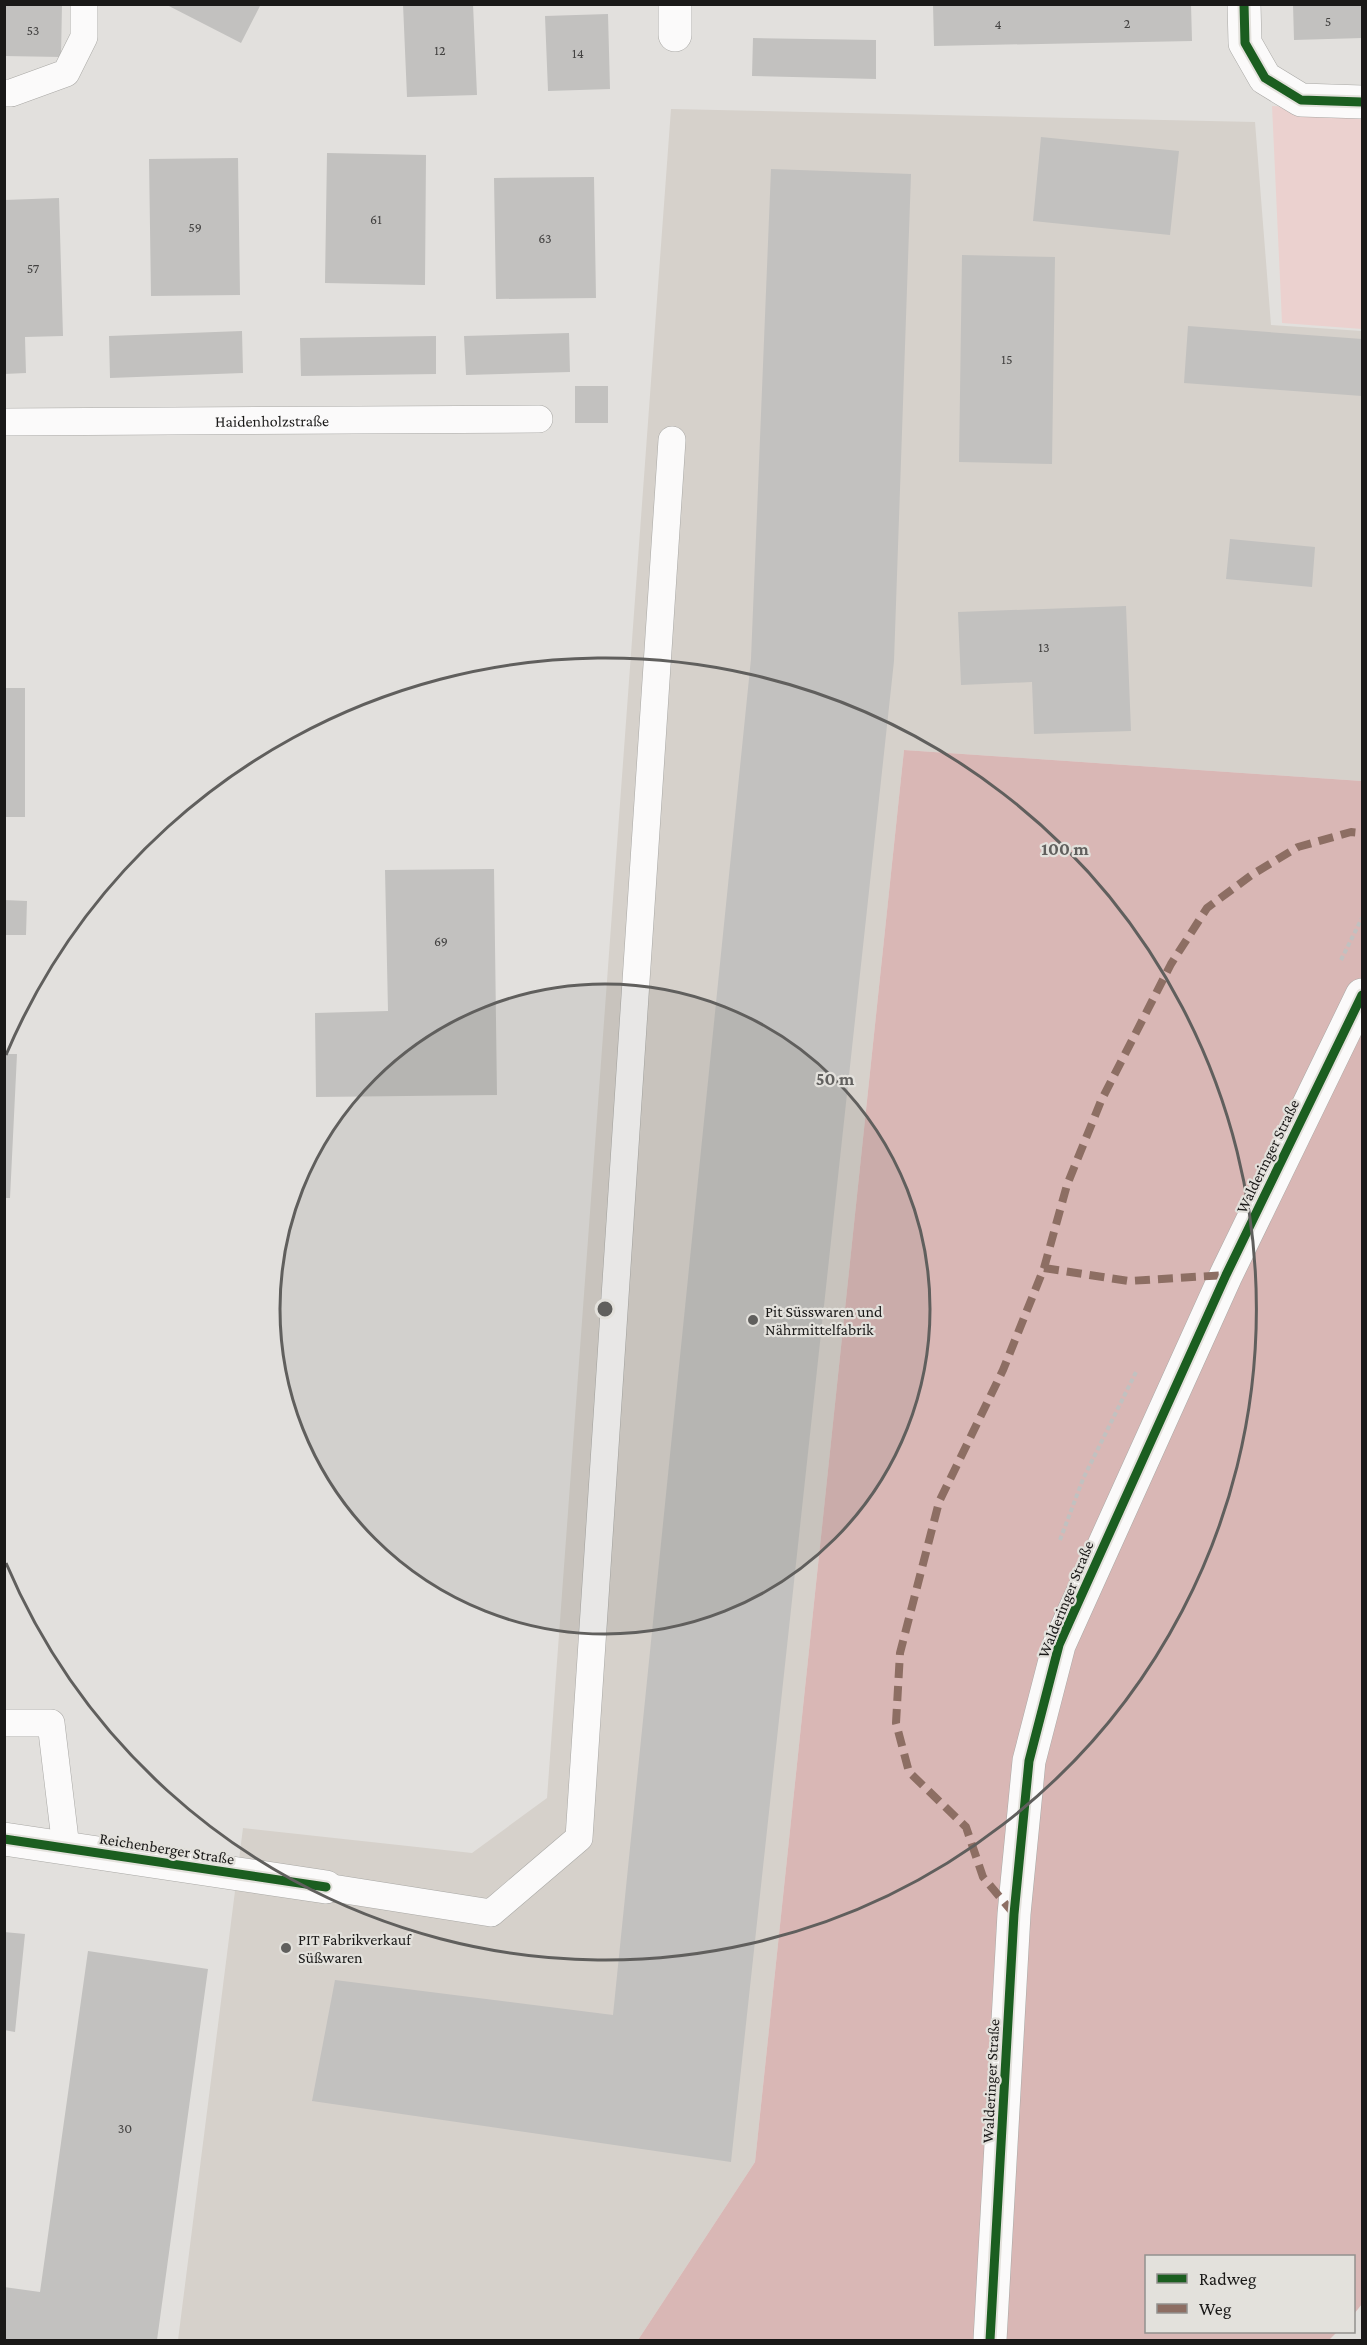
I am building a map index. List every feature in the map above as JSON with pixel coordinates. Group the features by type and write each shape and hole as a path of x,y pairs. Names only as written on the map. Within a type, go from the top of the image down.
{"street":[{"path":"1244,4 1245,43 1264,78 1301,100 1362,102"},
{"name":"Walderinger Straße","path":"990,2340 1014,1914 1029,1761 1059,1645 1226,1275 1362,995"},
{"name":"Reichenberger Straße","path":"4,1839 326,1887"}],"lane":[{"path":"4,93 11,93 66,74 84,37 84,4"},
{"name":"Haidenholzstraße","path":"4,422 539,419"},
{"path":"326,1887 490,1913 579,1838 672,440"},
{"path":"4,1723 51,1723 66,1848"}],"shaded area":[{"path":"1272,106 1362,110 1362,329 1282,323"},
{"path":"671,109 1255,122 1271,325 1362,331 1362,781 904,750 755,2162 638,2340 178,2340 243,1828 472,1853 547,1798"},
{"path":"904,750 1362,781 1362,2304 1355,2313 1355,2255 1145,2255 1145,2333 1336,2333 1329,2340 638,2340 755,2162"}],"building":[{"path":"4,4 62,4 61,57 4,56"},
{"path":"165,4 261,4 241,43"},
{"path":"403,4 473,4 477,95 407,97"},
{"path":"933,4 1191,4 1192,41 934,46"},
{"path":"1293,4 1362,4 1362,38 1294,40"},
{"path":"608,14 610,89 548,91 545,16"},
{"path":"753,38 876,40 876,79 752,76"},
{"path":"1041,137 1179,151 1170,235 1033,221"},
{"path":"327,153 426,155 425,285 325,283"},
{"path":"238,158 240,295 151,296 149,159"},
{"name":"Pit Süsswaren und Nährmittelfabrik","path":"771,169 911,174 894,661 731,2162 312,2101 335,1980 613,2015 751,659"},
{"path":"594,177 596,298 496,299 494,178"},
{"path":"59,198 63,336 25,337 26,373 4,374 4,200"},
{"path":"962,255 1055,257 1052,464 959,462"},
{"path":"1188,326 1362,339 1362,396 1184,383"},
{"path":"242,331 243,373 110,378 109,336"},
{"path":"569,333 570,372 466,375 464,336"},
{"path":"436,336 436,374 301,376 300,338"},
{"path":"575,386 608,386 608,423 575,423"},
{"path":"1230,539 1315,547 1312,587 1226,579"},
{"path":"1126,606 1131,731 1034,734 1032,682 961,685 958,612"},
{"path":"4,688 25,688 25,817 4,817"},
{"path":"494,869 497,1095 316,1097 315,1013 388,1011 385,870"},
{"path":"4,900 27,901 26,935 4,935"},
{"path":"4,1054 17,1054 10,1198 4,1198"},
{"path":"4,1932 25,1934 15,2032 4,2030"},
{"path":"88,1951 208,1969 157,2340 4,2340 4,2287 40,2292"}],"marked path":[{"path":"1014,1914 983,1877 966,1827 909,1772 896,1723 900,1653 939,1502 1003,1370 1044,1268 1067,1185 1101,1101 1171,964 1207,908 1253,874 1298,847 1351,832 1362,833"},
{"path":"1044,1268 1129,1281 1226,1275"}],"cycle path":[{"path":"1244,4 1245,43 1265,78 1301,100 1362,102"},
{"path":"990,2340 1014,1914 1029,1761 1059,1645 1226,1275 1362,995"},
{"path":"4,1839 326,1887"}],"place":[{"name":"Pit Süsswaren und Nährmittelfabrik","path":"753,1320"},
{"name":"PIT Fabrikverkauf Süßwaren","path":"286,1948"}]}
